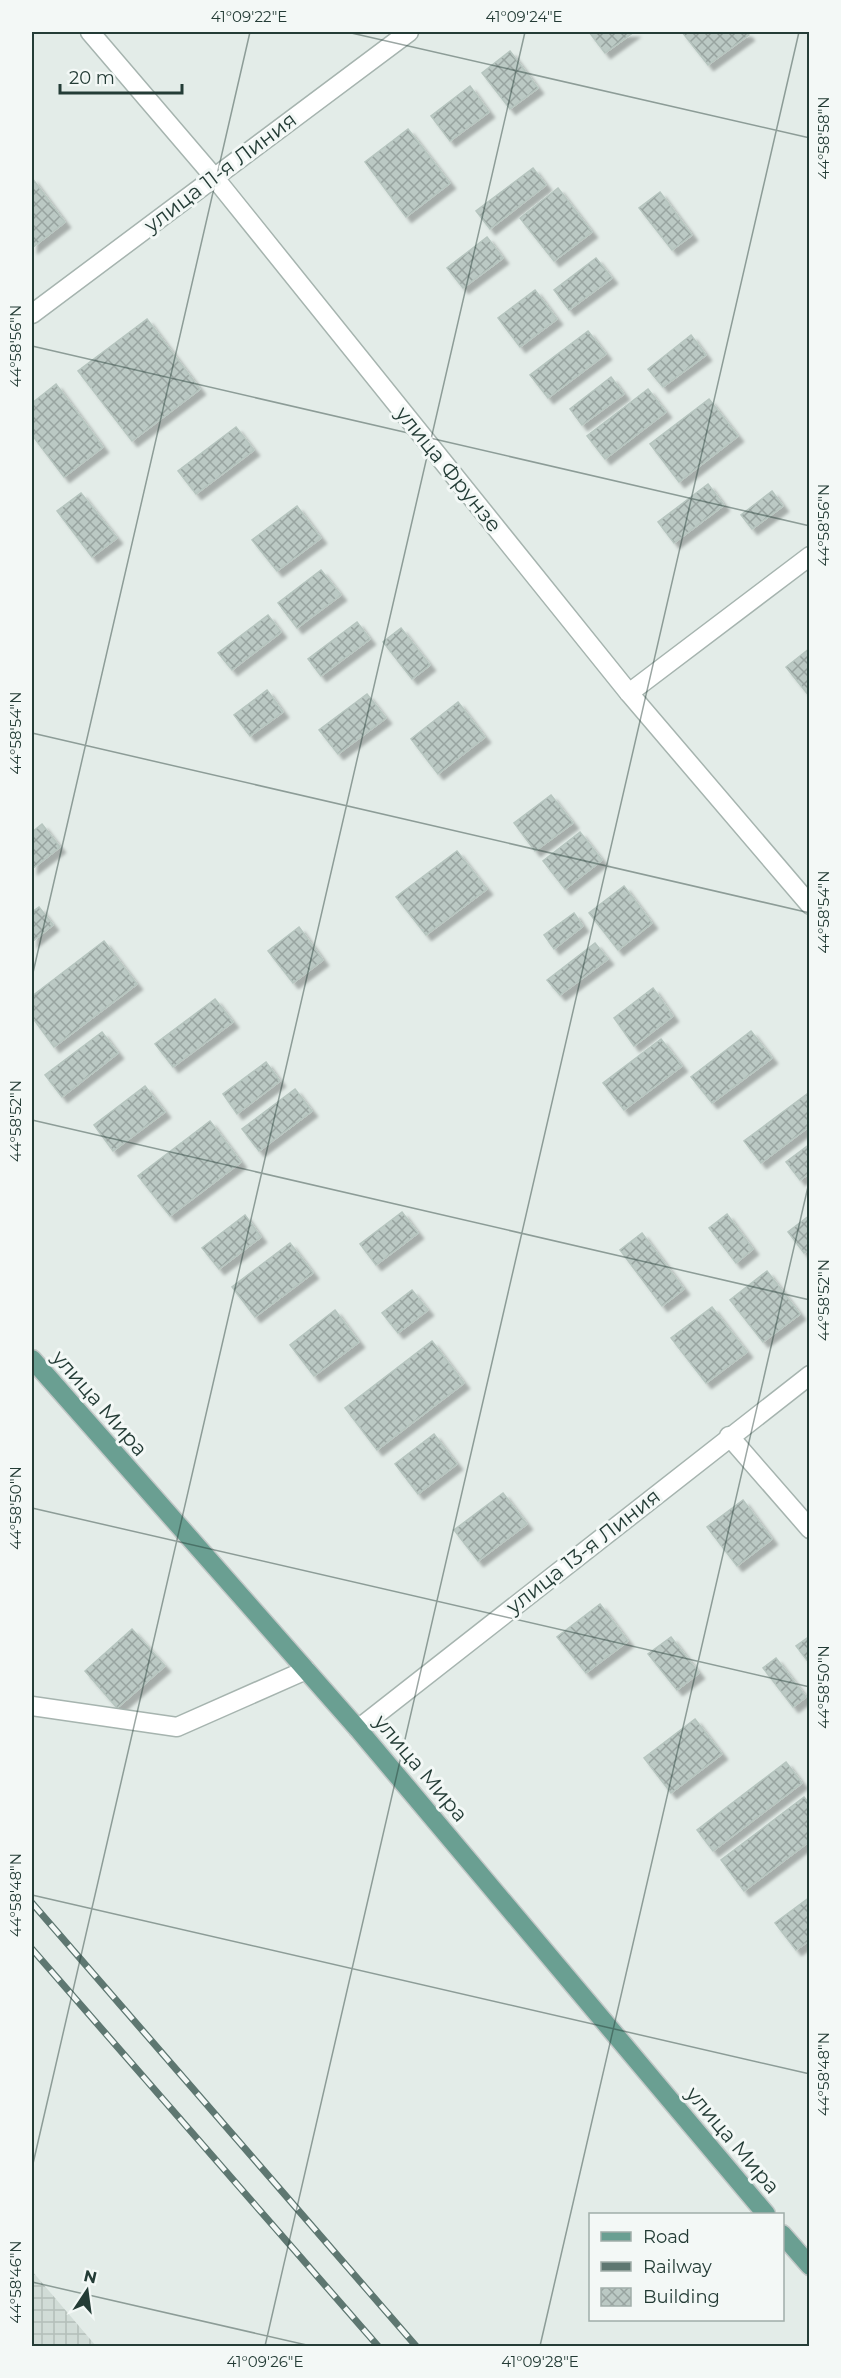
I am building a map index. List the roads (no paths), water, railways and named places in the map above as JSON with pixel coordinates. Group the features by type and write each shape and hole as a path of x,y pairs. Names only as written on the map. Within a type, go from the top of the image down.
{"main road":[{"name":"улица Мира","path":"32,1359 358,1729 765,2213"},
{"path":"784,2235 810,2266"}],"street":[{"name":"улица Фрунзе","path":"90,32 214,177 629,693 810,905"},
{"name":"улица 11-я Линия","path":"32,314 409,32"},
{"path":"629,693 810,556"},
{"name":"улица 13-я Линия","path":"358,1729 729,1436 810,1375"},
{"path":"729,1436 810,1530"},
{"path":"32,1706 177,1727 306,1670"}],"railway":[{"path":"32,1903 416,2346"},
{"path":"32,1949 378,2346"}]}
